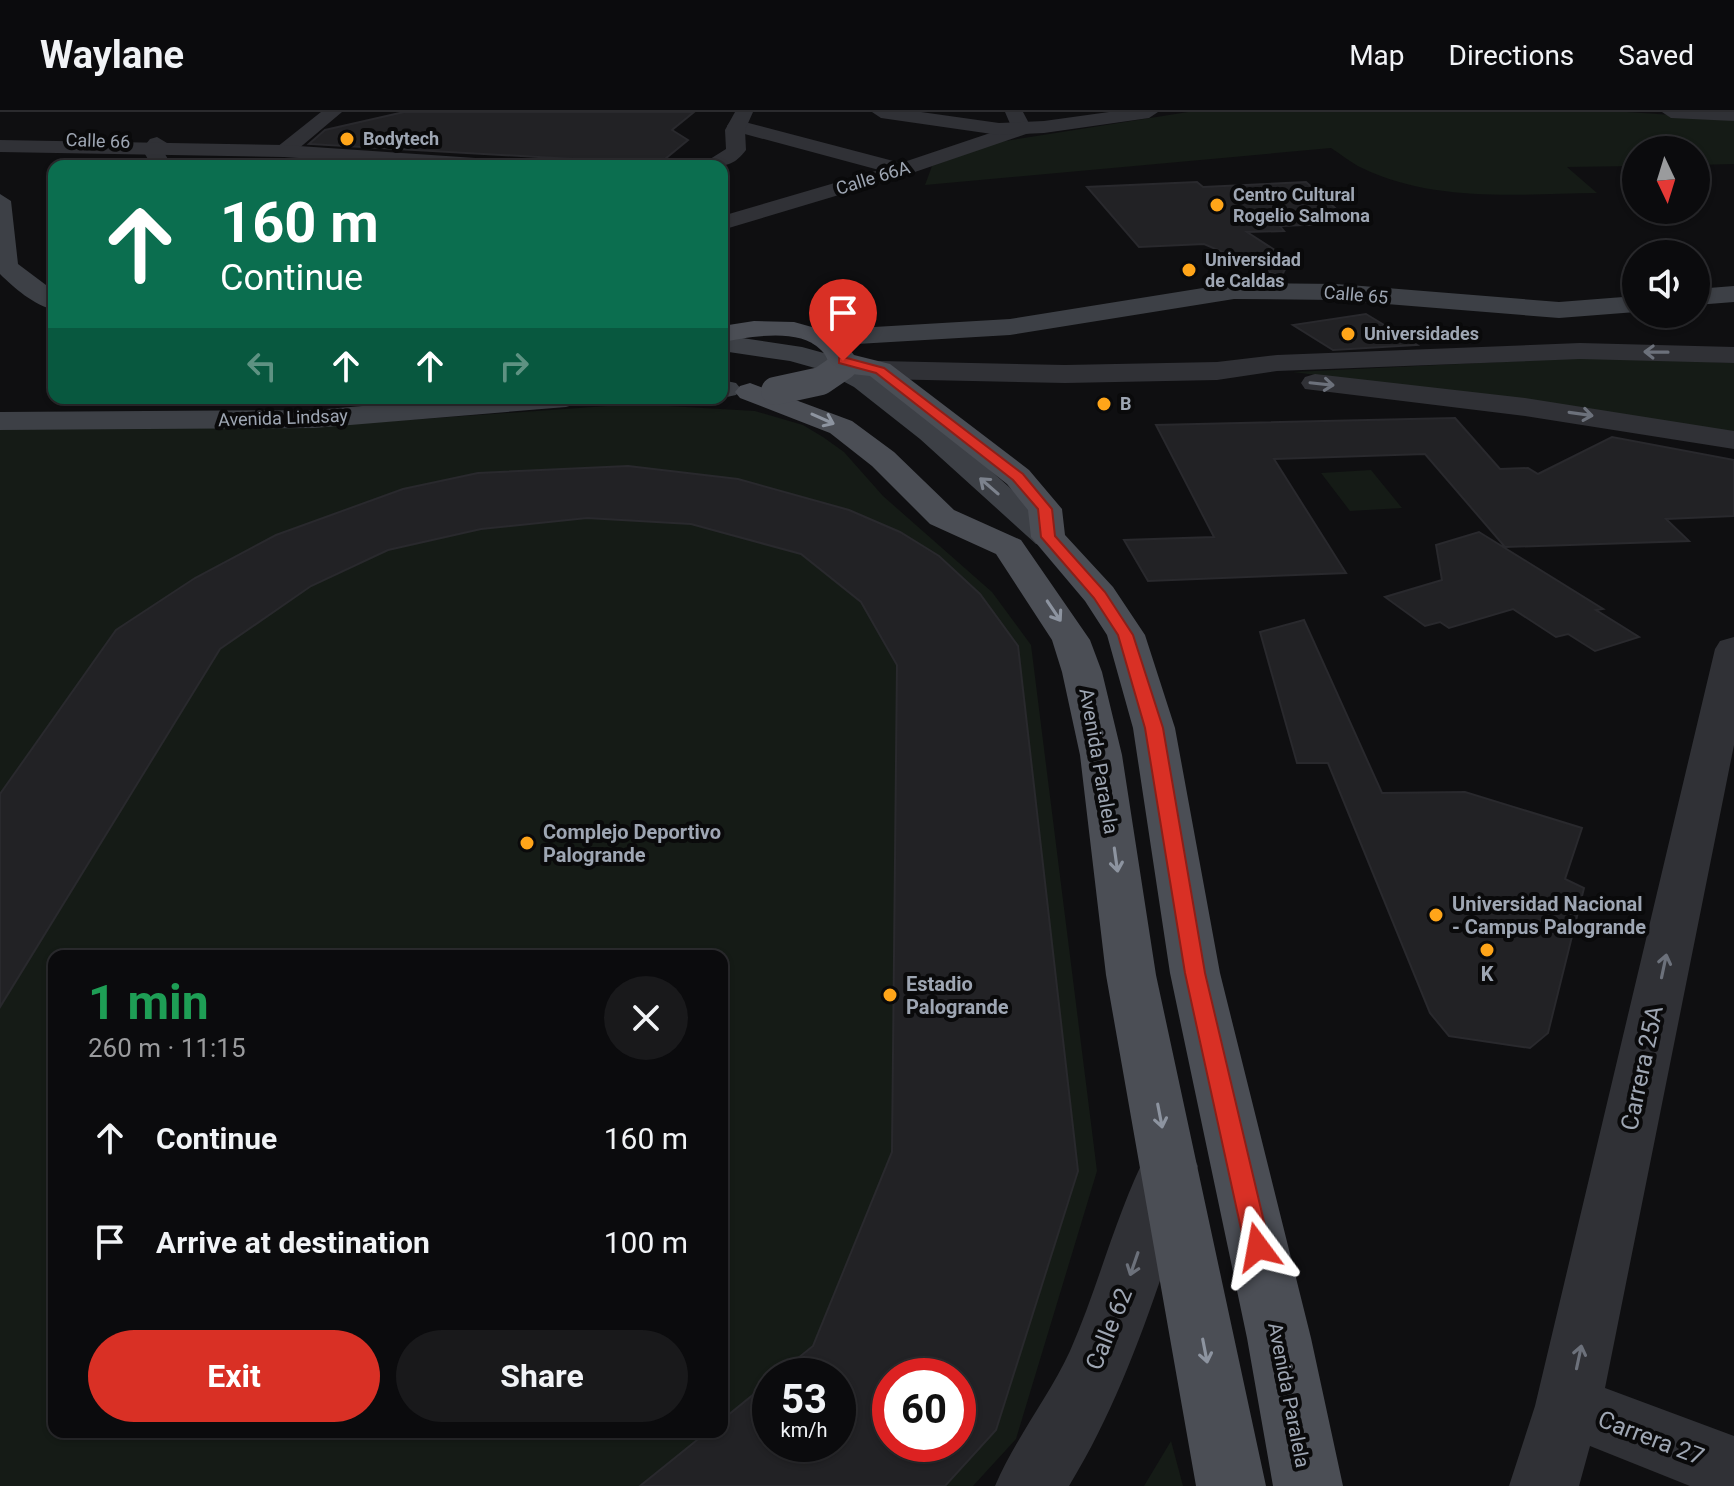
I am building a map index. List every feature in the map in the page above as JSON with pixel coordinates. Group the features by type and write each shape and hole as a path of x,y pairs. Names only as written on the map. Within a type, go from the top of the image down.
{"main road":[{"path":"0,201 6,266 20,280 48,298"},
{"name":"Calle 65","path":"838,354 934,332 1057,321 1234,291 1337,292 1559,310 1622,305"},
{"path":"1710,296 1734,294"},
{"path":"1,298 48,322"},
{"path":"728,325 798,331 838,354 880,370 1018,477 1045,509 1028,542 942,517 883,459 841,427 739,390"},
{"path":"728,333 768,328"},
{"name":"Avenida Paralela","path":"728,344 805,356 832,364 864,381 931,433 1028,542 1082,672 1101,755 1131,975 1231,1486"},
{"path":"739,390 813,384 837,373 838,354"},
{"name":"Avenida Paralela","path":"728,355 780,362 804,369 845,391 904,439 953,486 1100,595 1126,635 1154,728 1195,973 1279,1338 1308,1486"},
{"name":"Avenida Lindsay","path":"0,406 259,408 317,404"},
{"name":"Avenida Lindsay","path":"0,421 314,419 494,404"}],"street":[{"path":"284,151 333,112"},
{"path":"881,112 972,127 1149,112"},
{"path":"1671,112 1734,115"},
{"path":"723,160 736,150 740,119 902,170"},
{"name":"Calle 66A","path":"728,221 902,170 1018,121"},
{"name":"Calle 66","path":"0,138 157,153"},
{"name":"Calle 66","path":"0,146 157,153 196,148 417,160"},
{"path":"880,370 1065,374 1217,371 1277,363 1477,353 1580,351 1734,355"},
{"path":"1217,371 1616,418 1734,440"},
{"path":"913,394 959,372"},
{"name":"Carrera 25A","path":"1544,1486 1568,1406 1734,649"},
{"name":"Calle 62","path":"1030,1486 1051,1456 1103,1352 1169,1164"},
{"name":"Carrera 27","path":"1568,1406 1734,1470"}],"shaded area":[{"path":"1188,112 1627,112 1734,119 1734,164 1710,165 1710,136 1622,136 1622,166 1567,167 1597,193 1478,194 1418,187 1358,166 1331,148 925,185 932,166 999,142"},
{"path":"1601,357 1734,363 1734,434 1293,372"},
{"name":"Estadio Palogrande","path":"635,404 755,411 803,425 844,452 883,496 992,592 1031,645 1097,1171 1016,1439 973,1486 0,1486 0,428 351,424"},
{"path":"1371,470 1402,508 1350,511 1321,473"},
{"path":"1171,1441 1183,1486 1144,1486"}],"building":[{"path":"404,112 694,112 672,130 688,140 664,160 589,160 309,144 325,130"},
{"name":"Centro Cultural Rogelio Salmona","path":"1197,182 1203,187 1306,182 1352,223 1280,226 1284,231 1247,232 1290,260 1281,277 1204,244 1139,247 1087,187"},
{"path":"1366,314 1417,345 1333,350 1293,325"},
{"path":"1455,418 1500,469 1528,468 1538,474 1612,437 1734,460 1734,516 1666,519 1689,541 1505,547 1425,454 1274,459 1346,573 1148,581 1124,540 1214,537 1156,425"},
{"name":"Estadio Palogrande","path":"628,466 738,479 849,510 900,532 939,556 980,594 1018,646 1078,1171 996,1430 976,1452 976,1358 872,1358 872,1462 967,1462 945,1486 640,1486 700,1438 728,1438 728,1415 752,1396 752,1462 856,1462 856,1358 798,1358 813,1346 892,1152 897,665 861,602 801,554 691,524 587,518 481,529 388,550 311,586 220,649 0,1007 0,794 116,630 195,578 276,535 403,489 478,473"},
{"path":"1479,532 1603,609 1596,610 1639,637 1595,651 1568,634 1556,637 1513,609 1449,628 1440,622 1425,626 1385,597 1442,580 1436,545"},
{"name":"K","path":"1304,620 1382,793 1465,792 1582,828 1565,879 1584,888 1548,1033 1530,1048 1449,1036 1430,1013 1328,763 1297,763 1260,632"}],"place":[{"name":"Bodytech","path":"347,139"},
{"name":"Centro Cultural Rogelio Salmona","path":"1217,205"},
{"name":"Universidad de Caldas","path":"1189,270"},
{"name":"Universidades","path":"1348,334"},
{"name":"B","path":"1104,404"},
{"name":"Complejo Deportivo Palogrande","path":"527,843"},
{"name":"Universidad Nacional - Campus Palogrande","path":"1436,915"},
{"name":"K","path":"1487,950"},
{"name":"Estadio Palogrande","path":"890,995"}],"route":[{"path":"843,361 880,370 1018,477 1045,509 1048,537 1100,595 1126,635 1154,728 1195,973 1258,1247"}]}
